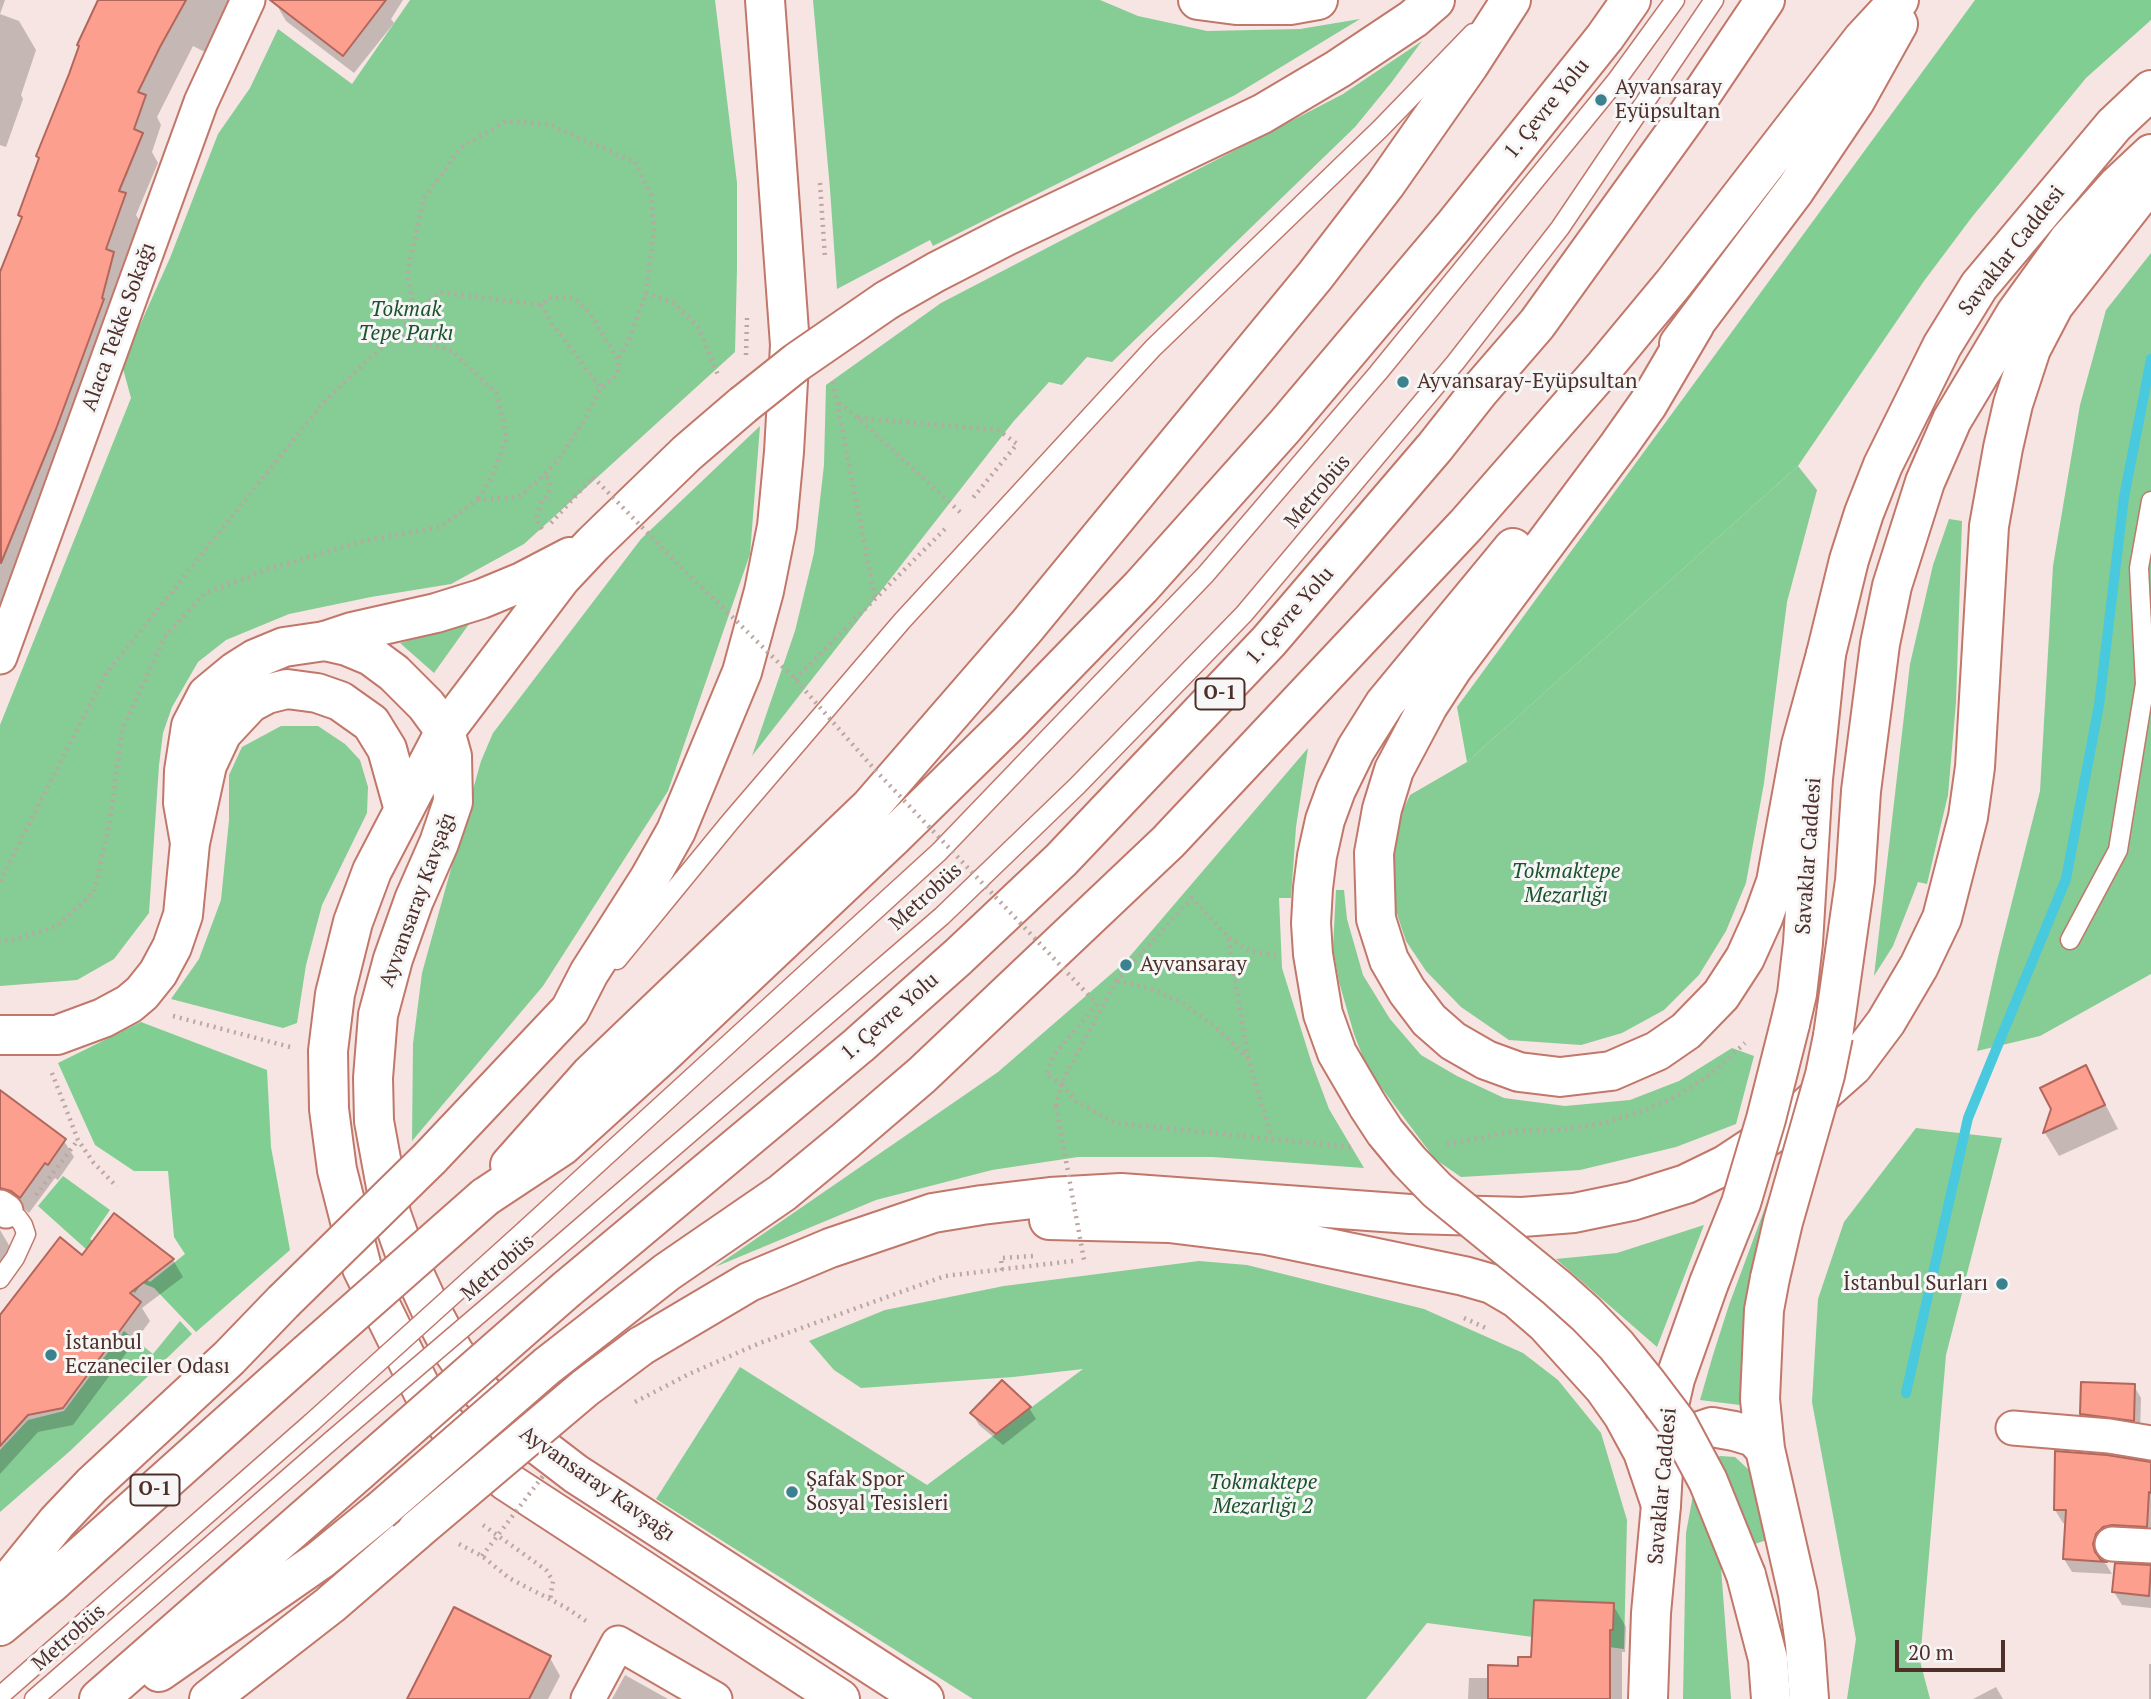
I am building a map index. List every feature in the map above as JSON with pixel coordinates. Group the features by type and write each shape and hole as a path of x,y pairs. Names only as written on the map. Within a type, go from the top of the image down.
{"main road":[{"path":"0,1592 57,1522 92,1485 229,1358 430,1158 570,1010 589,973 676,831 742,672 764,591 776,526 790,345 765,0"},
{"path":"1198,0 1236,5 1290,5 1318,0"},
{"path":"325,641 371,656 394,673 426,705 445,731 527,620 593,544 687,453 797,362 887,300 936,272 1262,114 1338,69 1413,19 1436,0"},
{"path":"485,1196 527,1144 590,1075 870,807 1027,626 1307,286 1385,185 1511,0"},
{"name":"1. Çevre Yolu","path":"485,1196 562,1146 660,1057 893,837 1141,587 1285,426 1453,227 1605,37 1631,0"},
{"name":"1. Çevre Yolu","path":"99,1699 567,1289 859,1045 1061,860 1269,641 1537,324 1687,116 1765,0"},
{"path":"108,1699 158,1673 320,1560 547,1366 667,1272 782,1193 922,1075 1168,842 1466,525 1605,366 1674,284 1862,40 1899,0"},
{"path":"1771,1699 1768,1659 1746,1575 1708,1480 1677,1423 1616,1345 1557,1287 1437,1190 1385,1132 1337,1053 1324,1014 1313,954 1311,923 1317,856 1325,820 1356,749 1394,692 1695,324 1795,190 1891,39 1910,0"},
{"name":"Savaklar Caddesi","path":"1648,1699 1651,1613 1667,1419 1675,1378 1741,1203 1766,1119 1797,994 1803,943 1813,779 1826,654 1849,560 1883,465 1942,346 1979,286 2114,125 2151,90"},
{"name":"Savaklar Caddesi","path":"1809,1699 1798,1594 1765,1449 1760,1399 1764,1310 1783,1222 1825,1075 1833,1036 1854,881 1861,791 1880,644 1892,586 1925,482 1952,420 2016,313 2068,241 2118,185 2151,155"},
{"path":"209,1699 330,1605 585,1388 641,1346 749,1282 830,1248 933,1213 1050,1197 1121,1193 1410,1214 1522,1217 1574,1213 1632,1201 1686,1184 1725,1165 1790,1122 1853,1066 1886,1022 1919,966 1942,918 1968,817 1975,768 1989,526 2013,404 2031,349 2054,305 2151,181"},
{"path":"1695,324 1648,404 1452,669 1428,706 1394,770 1382,809 1374,853 1376,919 1389,960 1407,991 1429,1020 1453,1041 1486,1060 1519,1072 1560,1077 1611,1070 1657,1051 1686,1031 1721,995 1745,958 1763,918 1776,882 1801,745 1826,654"},
{"path":"190,843 183,803 184,771 191,726 207,695 236,671 255,659 284,647 325,641 481,599 555,566 593,544"},
{"path":"0,1035 57,1035 103,1018 129,1004 158,973 172,947 183,915 190,843 207,765 222,733 250,703 267,694 287,689 317,693 340,701 371,723 387,749 404,810"},
{"name":"Ayvansaray Kavşağı","path":"445,731 372,871 354,922 335,994 328,1051 329,1109 337,1170 362,1268 424,1395 453,1433 506,1481 840,1699"},
{"name":"Ayvansaray Kavşağı","path":"445,731 452,756 453,802 393,959 378,1015 373,1078 374,1121 391,1214 406,1256 430,1308 453,1352 479,1389 512,1425 576,1474 924,1699"},
{"name":"O-1","path":"0,1626 485,1196"},
{"path":"893,1227 1040,1219 1169,1223 1266,1235 1492,1284 1516,1298 1546,1324 1604,1388 1623,1415 1643,1452 1661,1505"},
{"path":"1665,1448 1691,1434 1712,1427 1754,1437 1765,1449"},
{"path":"1746,1575 1754,1699"}],"street":[{"name":"Alaca Tekke Sokağı","path":"0,657 201,102 248,0"},
{"path":"2013,1428 2109,1436 2151,1443"},
{"path":"2112,1544 2151,1546"},
{"path":"588,1699 618,1643 715,1699"}],"lane":[{"path":"570,1010 603,976 748,800 902,621 1153,348 1380,129 1504,0"},
{"name":"Metrobüs","path":"0,1696 311,1423 939,852 1206,575 1387,362 1616,81 1675,0"},
{"name":"Metrobüs","path":"34,1699 942,916 1077,786 1244,614 1455,363 1560,228 1714,0"},
{"path":"2070,940 2118,850 2145,684 2139,568 2151,501"},
{"path":"0,1279 15,1258 26,1234 23,1225 8,1212"}],"path":[{"path":"415,315 407,274 424,198 460,147 506,121 548,124 635,162 651,195 654,230 646,293 630,337 618,360"},
{"path":"0,881 105,675 323,403 439,292 541,305 551,297 574,298 590,313 618,360 619,369 601,388 582,424 559,459 545,474 550,488 536,519 543,532 593,477 795,679 877,772 1097,1003 1054,1055 1046,1074 1061,1084 1076,1101 1115,1123 1355,1147"},
{"path":"646,293 674,303 698,327 719,376"},
{"path":"541,305 552,324 601,388"},
{"path":"395,334 452,351 497,394 507,438 492,477 477,500"},
{"path":"838,403 858,418 961,513"},
{"path":"795,679 961,513 1017,444 998,430 858,418"},
{"path":"1084,1257 1056,1106 1061,1084 1116,981 1192,898 1228,937 1248,951 1269,955 1313,954"},
{"path":"1228,937 1248,1058 1272,1138"},
{"path":"1116,981 1149,988 1181,1002 1214,1026 1248,1058"},
{"path":"129,1004 300,1050"},
{"path":"43,1035 53,1075 78,1140 93,1162 117,1187"},
{"path":"1447,1144 1517,1131 1557,1130 1605,1123 1645,1110 1677,1096 1715,1071 1753,1035"},
{"path":"8,1212 78,1140"},
{"path":"1070,1255 1084,1257"},
{"path":"1002,1270 1001,1258 1042,1256"},
{"path":"633,1402 760,1343 946,1276 1084,1257"},
{"path":"1462,1318 1496,1333"},
{"path":"548,1471 482,1556 509,1578 565,1607 618,1643"},
{"path":"481,1522 546,1570 553,1581 550,1600"}],"green space":[{"name":"Tokmak Tepe Parkı","path":"410,0 715,0 737,183 735,352 524,544 451,584 289,614 226,640 198,662 172,707 163,733 149,913 114,959 77,980 0,986 0,725 131,398 122,365 170,258 218,134 250,88 278,29 352,84"},
{"path":"813,0 1100,0 1138,16 1207,31 1300,29 1360,19 1235,95 933,246 930,240 837,289"},
{"path":"1975,0 2151,0 2151,20 2086,78 1972,217 1924,281 1798,466 1467,762 1457,707"},
{"path":"1422,41 1355,127 1112,362 1087,357 1062,385 1049,382 1013,422 752,756 795,631 814,553 824,465 826,385 941,303 1343,94"},
{"path":"2151,253 2151,974 2040,1036 1977,1051 2040,791 2053,566 2080,405 2106,310"},
{"path":"760,426 750,554 668,791 543,986 412,1141 413,1044 422,973 481,761 493,733 641,539"},
{"name":"Tokmaktepe Mezarlığı","path":"1798,466 1817,490 1787,602 1764,783 1746,883 1726,931 1699,975 1664,1010 1622,1033 1581,1045 1509,1040 1461,1007 1426,971 1406,941 1395,908 1391,873 1396,825 1410,795 1467,762"},
{"path":"1949,519 1962,521 1956,702 1948,795 1927,884 1918,882 1893,946 1874,976 1910,664 1933,565"},
{"path":"469,624 434,673 400,643"},
{"path":"281,726 318,726 345,744 360,760 368,787 367,813 322,905 306,965 297,1023 283,1028 171,999 199,959 221,900 229,820 229,775 242,747"},
{"path":"1308,748 1296,827 1291,898 1279,898 1282,968 1329,1109 1364,1168 1213,1157 1078,1157 992,1170 876,1200 715,1267 998,1072 1125,962"},
{"path":"1336,890 1344,890 1347,919 1363,975 1390,1019 1421,1055 1504,1098 1565,1106 1630,1100 1679,1081 1732,1048 1754,1056 1736,1124 1676,1147 1580,1170 1461,1177 1435,1159 1368,1070 1339,982 1333,948"},
{"path":"141,1022 267,1070 271,1147 290,1250 196,1332 154,1288 142,1283 135,1293 38,1206 63,1176 110,1210 90,1239 150,1282 185,1254 174,1237 168,1171 134,1171 95,1145 58,1063"},
{"path":"1916,1128 2002,1138 1946,1355 1920,1661 1930,1699 1847,1699 1856,1639 1812,1402 1818,1299 1844,1222"},
{"path":"1769,1197 1777,1198 1748,1406 1700,1400 1729,1305"},
{"path":"1704,1225 1657,1347 1556,1259 1617,1253"},
{"name":"Tokmaktepe Mezarlığı 2","path":"1199,1261 1247,1265 1424,1309 1523,1353 1558,1380 1601,1433 1627,1520 1624,1649 1427,1623 1366,1699 973,1699 656,1499 740,1367 927,1485 1083,1369 861,1388 834,1370 809,1341 885,1310 1004,1286"},
{"path":"180,1321 192,1334 70,1451 0,1512 0,1450 28,1420 64,1411 124,1331 153,1354"},
{"path":"1720,1456 1735,1457 1749,1470 1767,1540 1720,1555 1731,1699 1683,1699 1686,1533 1693,1495 1706,1463"}],"building":[{"path":"98,0 186,0 138,92 146,95 134,129 143,133 119,191 126,193 106,249 114,252 102,298 104,299 56,429 1,563 0,272 22,217 18,215 39,158 36,156 69,74 79,46 77,45"},
{"path":"270,0 386,0 343,56"},
{"path":"2086,1065 2105,1105 2043,1133 2051,1109 2040,1088"},
{"path":"0,1090 66,1139 20,1198 11,1191 0,1188"},
{"name":"İstanbul Eczaneciler Odası","path":"114,1213 174,1259 130,1293 141,1302 63,1408 28,1415 0,1446 0,1315 60,1237 82,1255"},
{"name":"Şafak Spor Sosyal Tesisleri","path":"1002,1380 1031,1407 996,1434 970,1413"},
{"path":"2081,1382 2135,1384 2134,1421 2080,1414"},
{"path":"2055,1451 2151,1462 2147,1527 2103,1527 2096,1534 2093,1544 2101,1560 2107,1562 2063,1559 2066,1510 2054,1510"},
{"path":"2115,1563 2151,1565 2149,1596 2112,1592"},
{"path":"1534,1600 1614,1603 1613,1630 1610,1630 1610,1699 1488,1699 1488,1665 1518,1666 1518,1657 1531,1657"},
{"path":"454,1607 551,1656 529,1699 407,1699"}],"waterway":[{"path":"1906,1393 1968,1118 2066,879 2099,705 2124,497 2151,359"}],"place":[{"name":"Ayvansaray Eyüpsultan","path":"1601,100"},
{"name":"Ayvansaray-Eyüpsultan","path":"1403,382"},
{"name":"Ayvansaray","path":"1126,965"},
{"name":"İstanbul Surları","path":"2002,1284"},
{"name":"İstanbul Eczaneciler Odası","path":"51,1355"},
{"name":"Şafak Spor Sosyal Tesisleri","path":"792,1492"}]}
